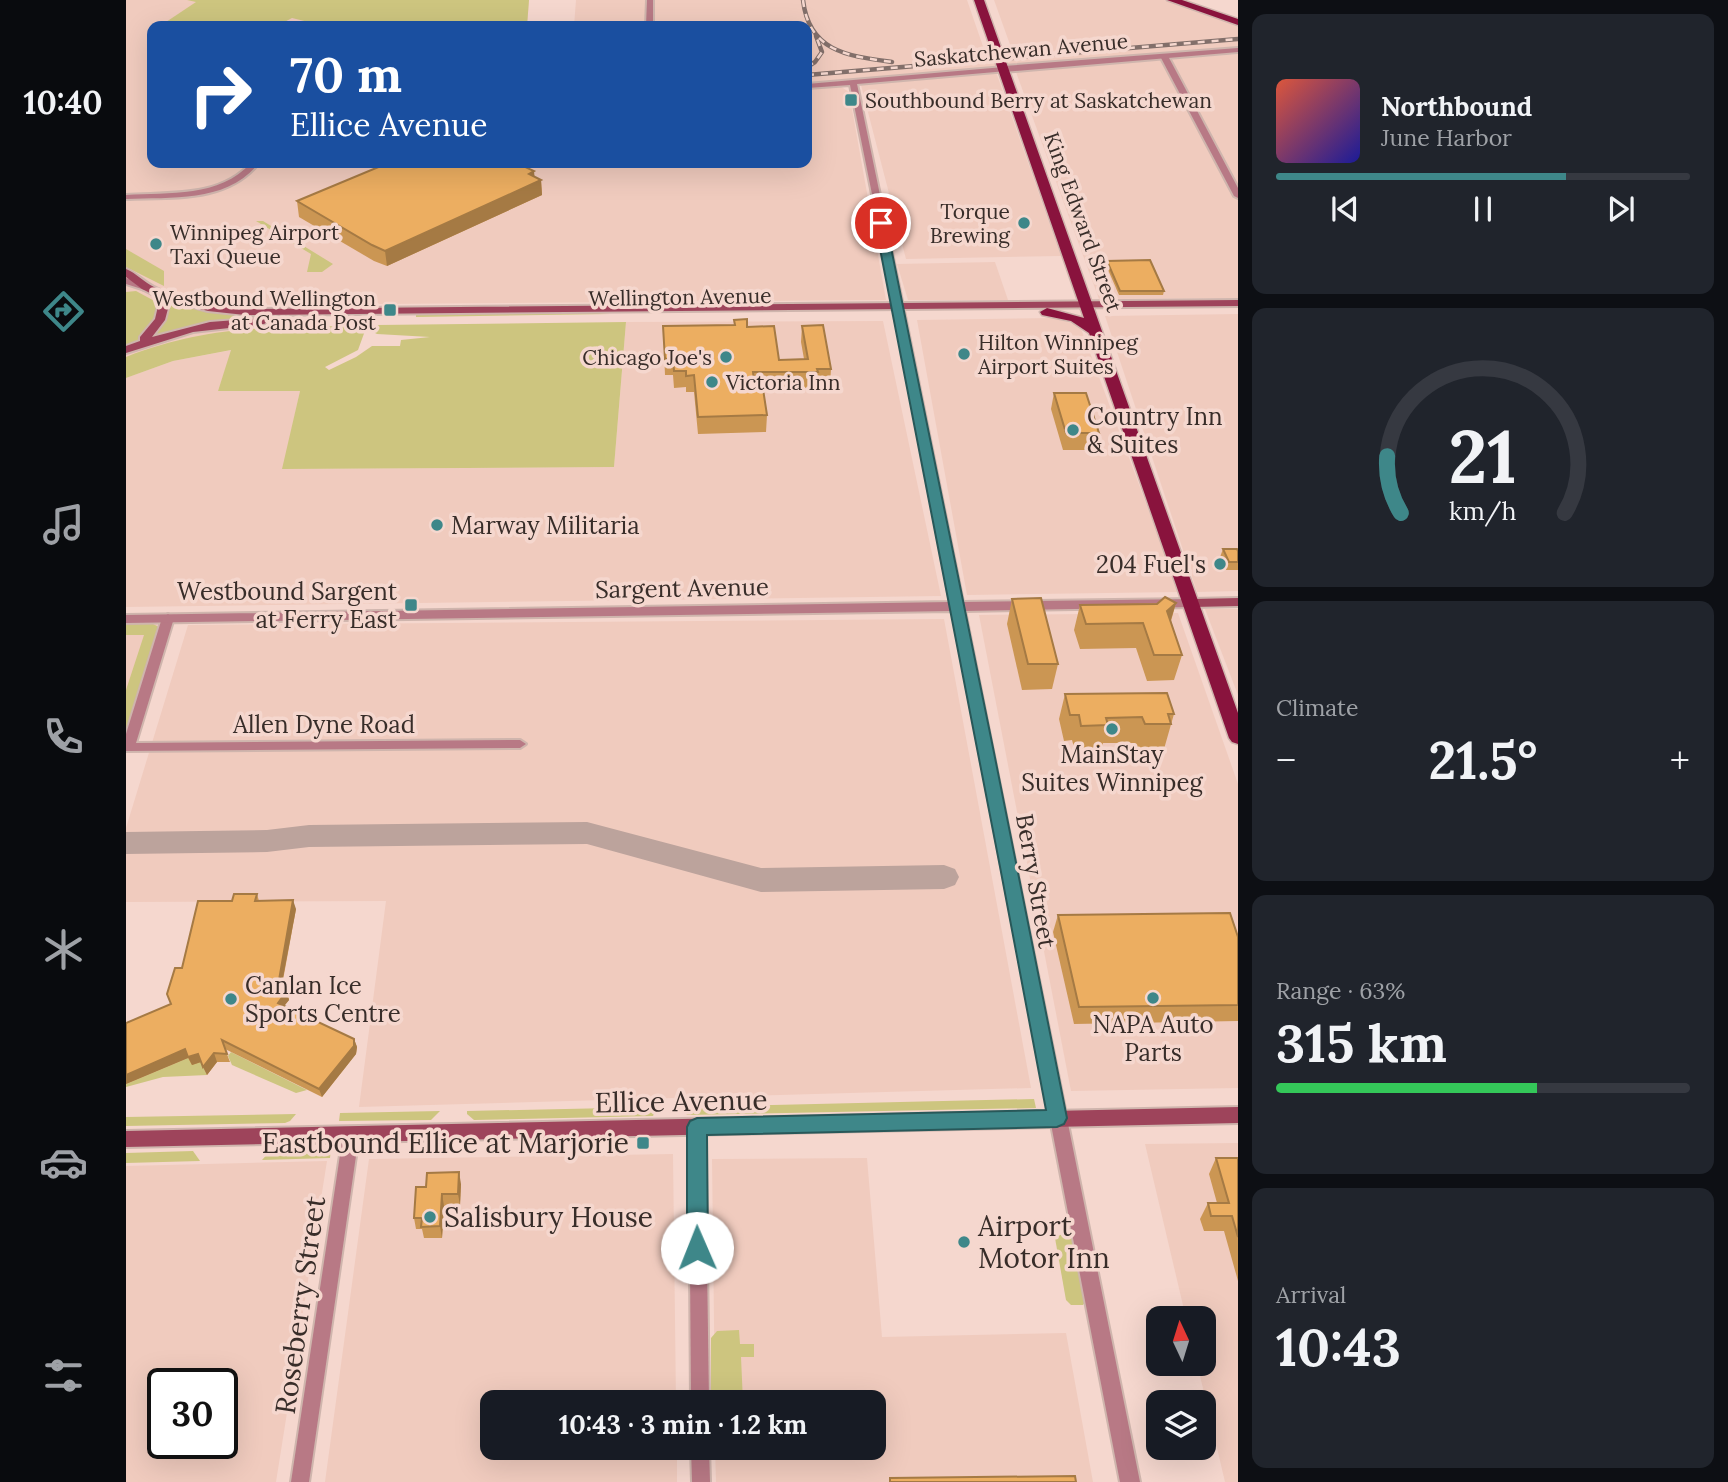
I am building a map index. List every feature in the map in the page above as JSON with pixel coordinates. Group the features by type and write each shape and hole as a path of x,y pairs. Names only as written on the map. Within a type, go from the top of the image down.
{"main road":[{"name":"King Edward Street","path":"979,0 1193,603 1238,738"},
{"path":"1172,0 1238,22"},
{"name":"Wellington Avenue","path":"126,272 145,287 198,307 245,312 638,313"},
{"path":"129,349 158,325 166,296"},
{"name":"Wellington Avenue","path":"1169,307 1238,303"},
{"name":"Wellington Avenue","path":"129,349 184,330 237,322 779,311 1169,307 1238,309"},
{"name":"Wellington Avenue","path":"898,310 1046,312 1089,308"},
{"path":"1046,312 1075,318 1097,332"},
{"name":"Sargent Avenue","path":"1193,603 1238,602"},
{"name":"Ellice Avenue","path":"126,1139 1238,1115"}],"street":[{"path":"650,0 650,21"},
{"name":"Saskatchewan Avenue","path":"812,86 1238,50"},
{"path":"1164,56 1238,196"},
{"name":"Berry Street","path":"853,82 1130,1482"},
{"path":"126,197 218,188 243,178 251,168"},
{"name":"Wellington Avenue","path":"126,281 145,287"},
{"name":"Sargent Avenue","path":"126,619 1193,603"},
{"name":"Allen Dyne Road","path":"168,618 128,747 520,744"},
{"path":"697,1127 700,1390"},
{"name":"Roseberry Street","path":"300,1482 351,1135"},
{"path":"700,1460 701,1482"}],"shaded area":[{"path":"126,0 529,0 527,21 147,21 147,168 812,168 812,88 840,86 849,92 886,300 246,305 240,334 126,361"},
{"path":"187,0 529,0 527,21 304,21 292,18 286,21 168,21 196,2"},
{"path":"576,0 967,0 986,55 1013,53 994,0 1164,0 1238,25 1238,47 812,84 812,21 574,21"},
{"path":"1238,54 1238,298 1099,299 1016,72"},
{"path":"996,72 1061,256 906,259 861,85"},
{"path":"256,221 263,221 333,264 322,272 307,272 311,254"},
{"path":"126,249 164,271 164,286 126,267"},
{"path":"995,262 1008,300 908,300 897,264"},
{"path":"136,291 160,304 159,311 149,330 126,347 126,292"},
{"path":"170,304 221,314 293,317 212,322 154,336"},
{"path":"416,314 610,314 416,317"},
{"path":"1238,314 1238,591 1197,592 1105,316"},
{"path":"1055,318 1080,326 1179,592 967,595 917,320"},
{"path":"883,321 941,596 126,607 126,378 173,361 232,350 218,391 300,391 283,469 614,467 626,322"},
{"path":"626,322 614,467 282,469 300,391 218,391 231,350 173,361 126,378 126,357 213,333 327,326 366,328 358,350 325,367 329,370 372,346 400,346 401,340 430,337 377,334 373,332 377,325"},
{"path":"1205,609 1238,609 1238,695"},
{"path":"1178,613 1238,784 1238,1088 1071,1091 979,615"},
{"path":"944,619 1031,1088 359,1107 386,901 126,902 126,828 188,625"},
{"path":"126,623 158,623 130,723 126,724"},
{"path":"151,623 159,627 159,631 126,733 126,690 144,635 126,635 126,624"},
{"path":"231,1052 307,1090 296,1093 232,1065 228,1056"},
{"path":"188,1058 201,1062 207,1075 163,1077 126,1087 126,1084"},
{"path":"1034,1099 1036,1108 687,1115 681,1107"},
{"path":"657,1107 653,1116 474,1120 467,1114 467,1111"},
{"path":"440,1111 431,1120 339,1121 340,1113"},
{"path":"296,1114 285,1123 126,1126 126,1117"},
{"path":"1238,1143 1238,1482 1225,1482 1216,1444 1216,1390 1203,1390 1200,1376 1216,1376 1216,1306 1183,1306 1145,1144"},
{"path":"331,1148 330,1158 262,1160 271,1150"},
{"path":"193,1151 200,1161 126,1163 126,1153"},
{"path":"673,1154 676,1390 480,1390 480,1460 677,1460 677,1482 325,1482 369,1159"},
{"path":"867,1158 882,1337 1066,1333 1093,1482 716,1482 715,1460 886,1460 886,1390 715,1390 712,1159"},
{"path":"327,1161 276,1482 126,1482 126,1166"},
{"path":"1062,1234 1070,1236 1074,1243 1085,1302 1083,1305 1071,1305 1066,1300 1055,1238"},
{"path":"739,1330 740,1344 754,1344 754,1357 741,1357 742,1390 711,1390 711,1338 717,1331"}],"building":[{"path":"376,168 528,168 534,171 529,174 541,180 385,251 297,201"},
{"path":"1150,260 1164,291 1120,291 1107,261"},
{"name":"Victoria Inn","path":"747,319 747,327 774,326 779,360 808,359 802,326 823,325 831,369 817,369 818,372 753,372 755,389 763,389 767,415 698,417 694,375 686,376 686,371 674,371 673,358 665,359 663,326 735,325 734,320"},
{"path":"1054,393 1086,393 1099,433 1066,433"},
{"path":"1223,549 1237,549 1238,562 1229,562"},
{"path":"1165,597 1176,603 1167,611 1182,655 1154,655 1143,623 1086,624 1080,605 1157,604"},
{"path":"1041,598 1058,664 1028,664 1012,599"},
{"path":"1167,693 1174,714 1168,714 1171,724 1145,724 1142,717 1106,718 1108,725 1081,726 1079,715 1070,715 1065,694"},
{"name":"Canlan Ice Sports Centre","path":"234,894 257,894 255,901 293,900 279,980 284,980 286,992 278,1003 354,1039 354,1046 319,1089 222,1040 227,1054 214,1053 203,1067 198,1054 188,1057 185,1049 126,1075 126,1023 171,1004 167,994 175,968 182,968 198,901 232,901"},
{"name":"NAPA Auto Parts","path":"1230,913 1238,937 1238,1005 1079,1007 1058,915"},
{"path":"1216,1158 1238,1158 1238,1237 1232,1216 1211,1216 1208,1203 1229,1203"},
{"name":"Salisbury House","path":"459,1172 458,1194 442,1194 440,1226 421,1227 422,1218 414,1218 416,1187 426,1187 427,1173"},
{"path":"1075,1476 1076,1482 890,1482 890,1478"}],"taxiway":[{"path":"126,843 267,841 309,836 587,833 761,880 944,877"}],"railway":[{"path":"803,0 809,21"},
{"path":"812,29 822,41 833,48 860,57 892,62"},
{"path":"812,64 822,52 816,36"},
{"path":"812,75 1238,39"}],"place":[{"name":"Southbound Berry at Saskatchewan","path":"851,100"},
{"name":"Torque Brewing","path":"1024,223"},
{"name":"Winnipeg Airport Taxi Queue","path":"156,244"},
{"name":"Westbound Wellington at Canada Post","path":"390,310"},
{"name":"Hilton Winnipeg Airport Suites","path":"964,354"},
{"name":"Chicago Joe's","path":"726,357"},
{"name":"Victoria Inn","path":"712,382"},
{"name":"Country Inn & Suites","path":"1073,430"},
{"name":"Marway Militaria","path":"437,525"},
{"name":"204 Fuel's","path":"1220,564"},
{"name":"Westbound Sargent at Ferry East","path":"411,605"},
{"name":"MainStay Suites Winnipeg","path":"1112,729"},
{"name":"NAPA Auto Parts","path":"1153,998"},
{"name":"Canlan Ice Sports Centre","path":"231,999"},
{"name":"Eastbound Ellice at Marjorie","path":"643,1143"},
{"name":"Salisbury House","path":"430,1217"},
{"name":"Airport Motor Inn","path":"964,1242"}],"route":[{"path":"697,1248 697,1127 1057,1118 1010,868 972,691 881,223"}]}
